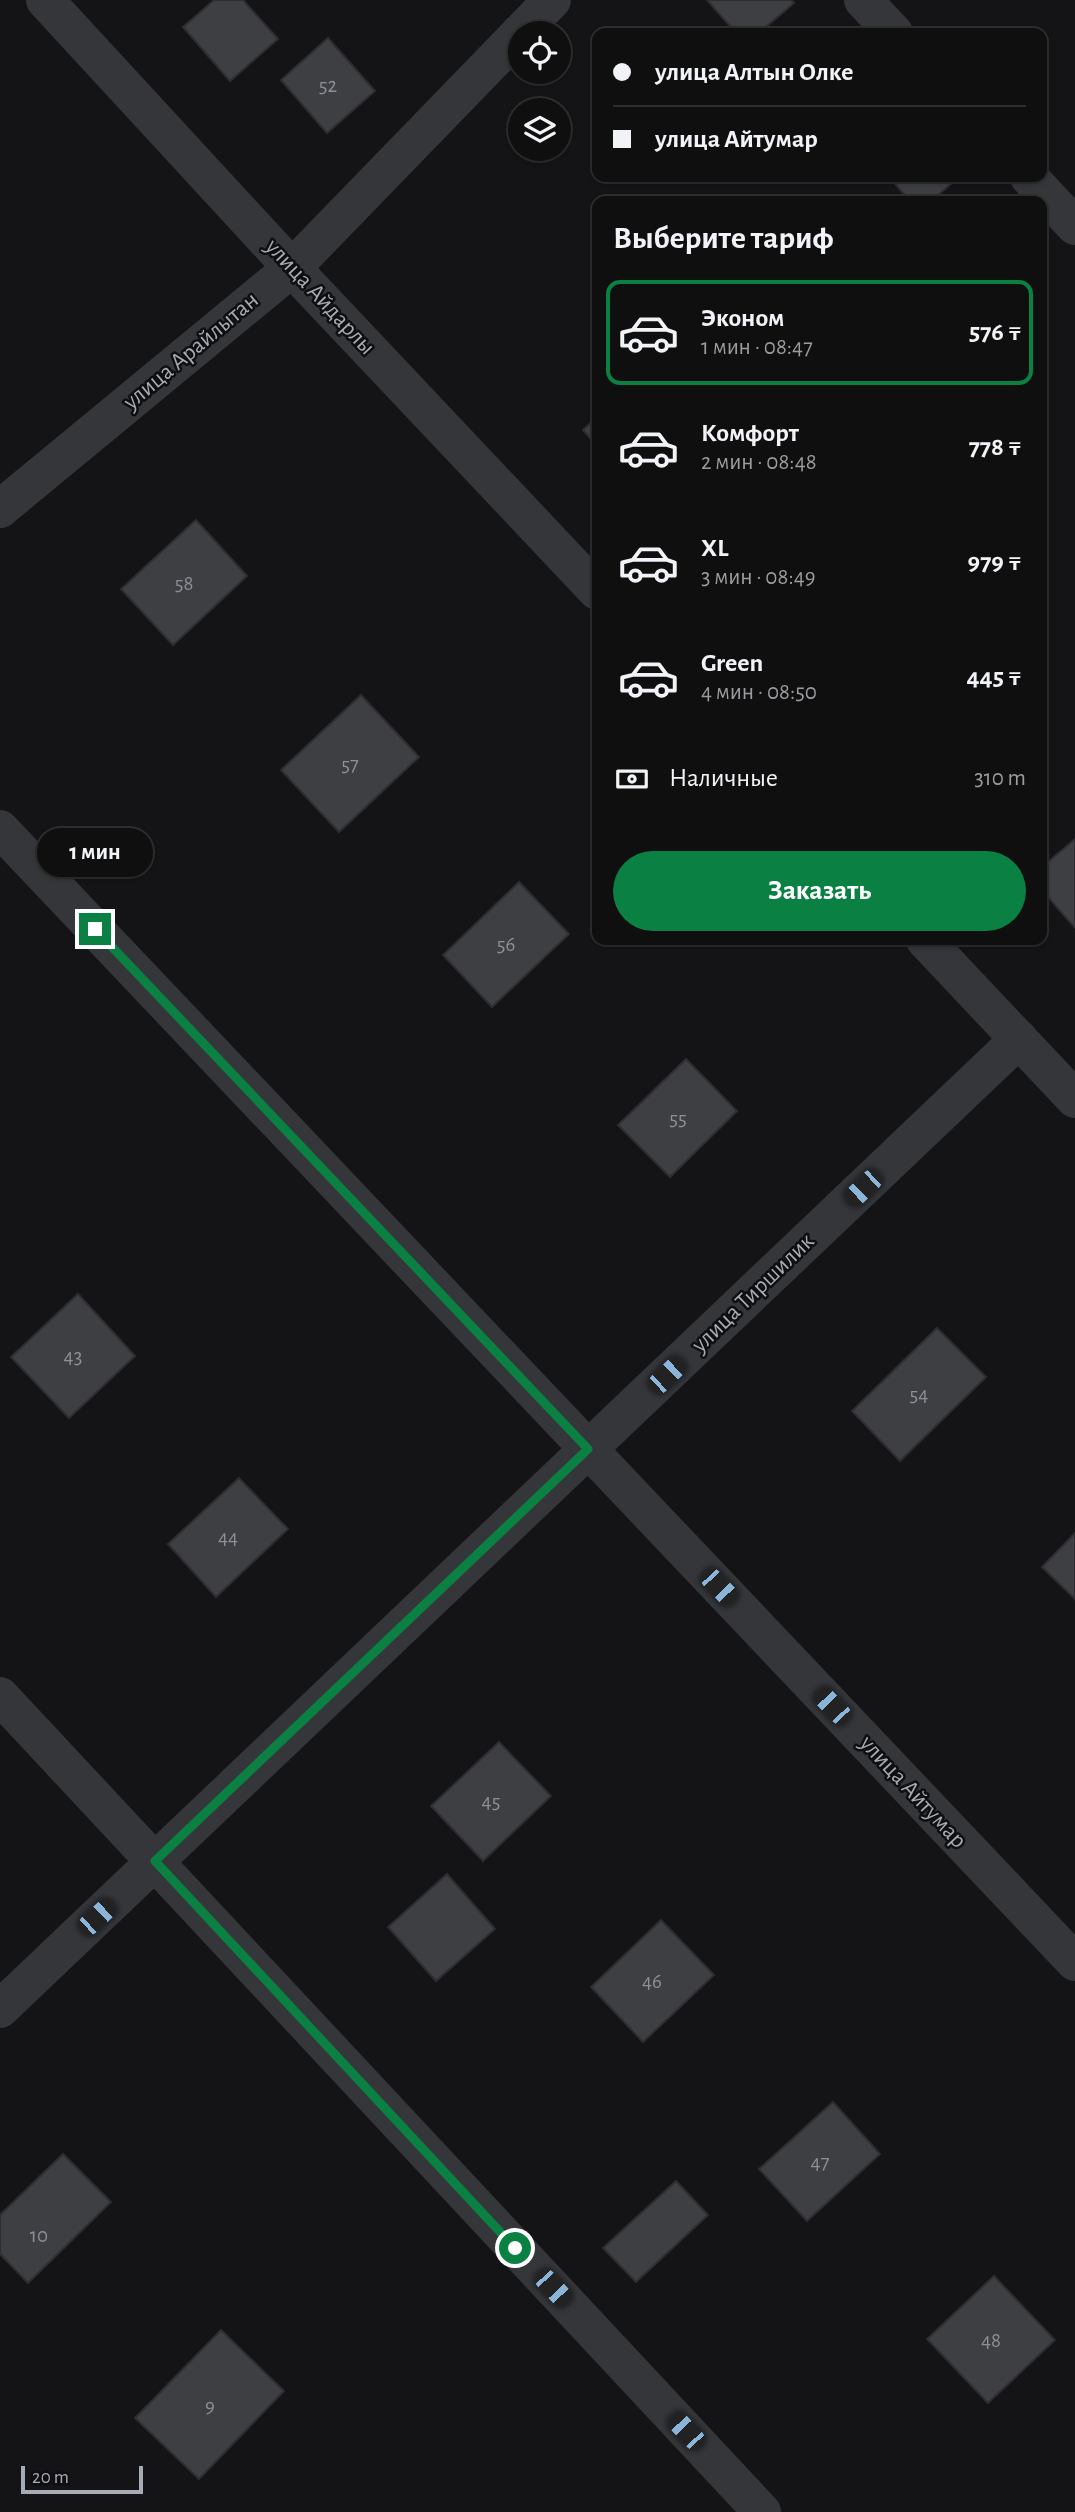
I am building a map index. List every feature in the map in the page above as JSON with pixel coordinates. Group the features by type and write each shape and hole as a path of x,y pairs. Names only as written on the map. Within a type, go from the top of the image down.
{"street":[{"name":"улица Айдарлы","path":"45,0 292,268 592,586"},
{"name":"улица Арайлытан","path":"532,21 552,0"},
{"path":"863,0 889,28"},
{"name":"улица Арайлытан","path":"0,509 292,268 508,45"},
{"path":"1034,182 1047,196"},
{"path":"1047,196 1075,226"},
{"name":"улица Айтумар","path":"0,829 1075,1962"},
{"path":"930,945 1075,1098"},
{"name":"улица Тиршилик","path":"0,2009 1019,1040"},
{"path":"0,1696 762,2512"}],"building":[{"path":"214,0 243,0 278,39 230,81 183,27"},
{"path":"707,0 791,0 794,3 765,28 732,28"},
{"path":"328,38 375,91 327,133 281,80"},
{"path":"893,182 953,182 937,196 906,196"},
{"path":"592,422 592,440 583,430"},
{"path":"196,520 247,576 173,645 121,589"},
{"path":"361,695 419,757 339,832 281,770"},
{"path":"1075,839 1075,928 1047,896 1047,863"},
{"path":"519,882 569,934 492,1007 443,955"},
{"path":"686,1059 737,1111 670,1177 618,1125"},
{"path":"78,1294 135,1356 69,1418 11,1357"},
{"path":"937,1328 986,1377 900,1461 852,1411"},
{"path":"239,1478 288,1529 216,1597 168,1544"},
{"path":"1075,1533 1075,1599 1042,1567"},
{"path":"499,1742 551,1796 483,1861 431,1806"},
{"path":"447,1874 495,1929 436,1981 388,1927"},
{"path":"661,1920 714,1975 643,2042 591,1987"},
{"path":"833,2102 880,2154 807,2221 759,2169"},
{"path":"63,2154 111,2202 28,2283 0,2254 0,2215"},
{"path":"676,2181 708,2215 636,2282 603,2248"},
{"path":"994,2276 1055,2340 988,2403 927,2339"},
{"path":"221,2330 284,2391 199,2479 135,2418"}],"route":[{"path":"95,929 588,1449 155,1861 515,2248"}]}
